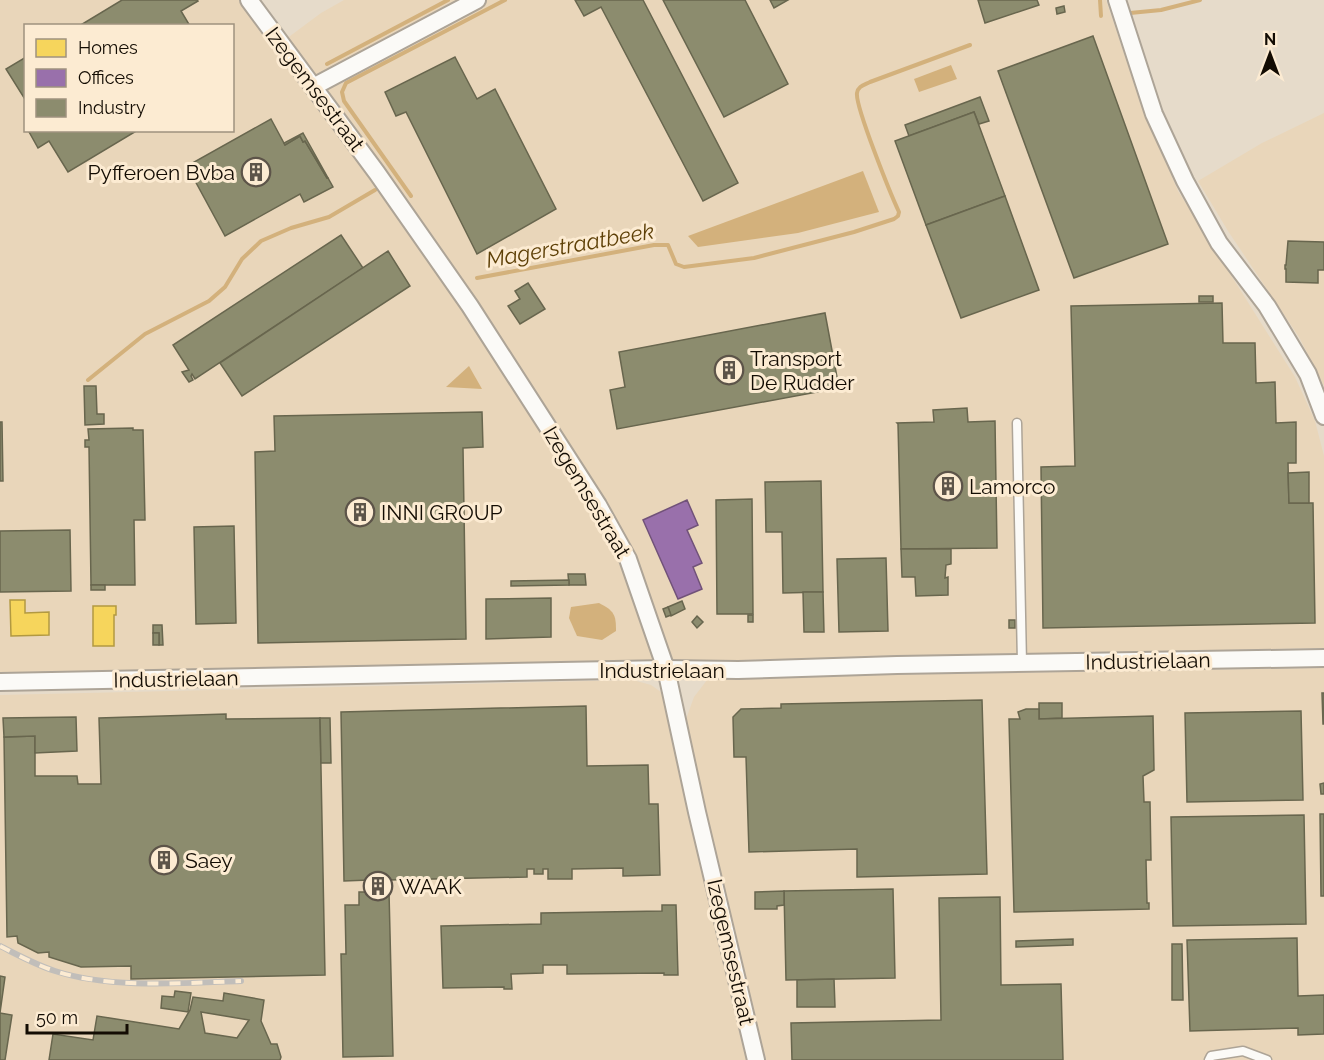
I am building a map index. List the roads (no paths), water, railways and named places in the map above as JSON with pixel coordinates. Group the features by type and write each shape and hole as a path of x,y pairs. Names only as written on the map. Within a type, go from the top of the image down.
{"street":[{"name":"Izegemsestraat","path":"249,0 377,173 471,306 598,505 628,559 666,669 697,812 756,1060"},
{"path":"313,87 477,0"},
{"path":"1117,0 1154,114 1185,181 1219,243 1267,306 1308,374 1324,416"},
{"name":"Industrielaan","path":"0,682 1324,658"}],"lane":[{"path":"1017,423 1022,663"},
{"path":"1209,1060 1211,1056 1243,1051 1266,1060"}],"waterway":[{"path":"327,64 448,0"},
{"path":"411,196 344,101 342,92 346,83 505,0"},
{"path":"1100,0 1101,16"},
{"path":"1130,13 1161,10 1200,0"},
{"name":"Magerstraatbeek","path":"477,278 654,245 668,245 676,264 684,267 754,258 894,219 899,212 867,132 857,93 862,86 870,82 970,45"},
{"name":"Magerstraatbeek","path":"88,380 145,334 209,301 225,287 242,259 261,241 291,228 329,217 375,190"}],"railway":[{"path":"0,946 48,969 76,977 147,984 241,981"}],"place":[{"name":"Pyfferoen Bvba","path":"256,172"},
{"name":"Transport De Rudder","path":"729,370"},
{"name":"Lamorco","path":"948,486"},
{"name":"INNI GROUP","path":"360,512"},
{"name":"Saey","path":"164,860"},
{"name":"WAAK","path":"378,886"}]}
